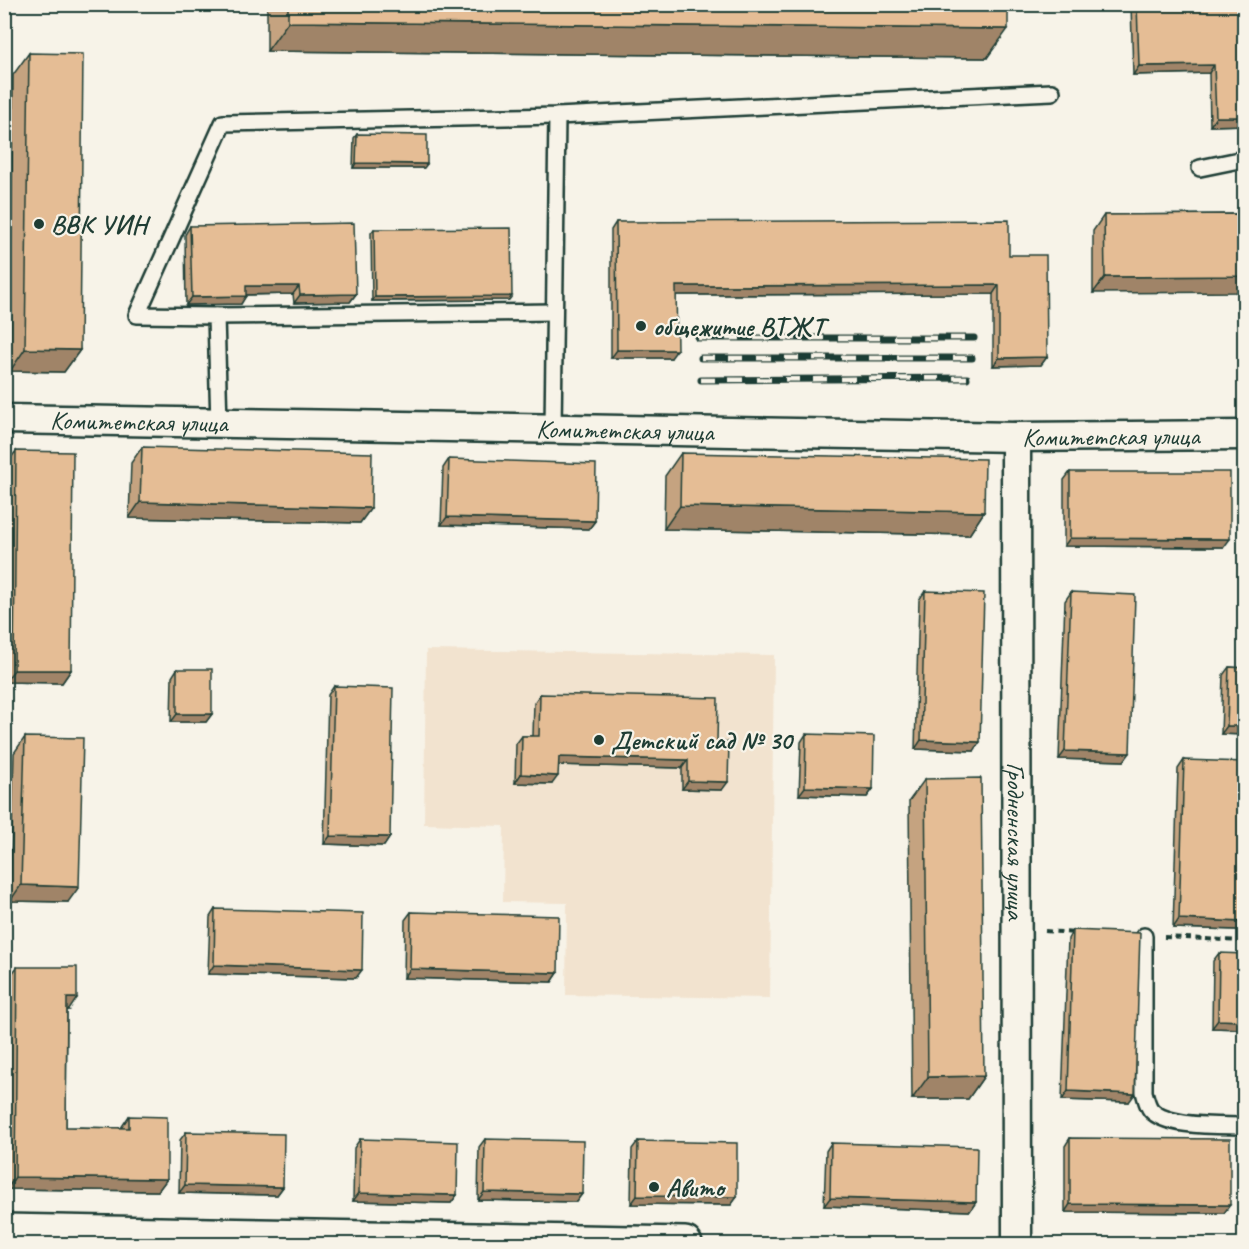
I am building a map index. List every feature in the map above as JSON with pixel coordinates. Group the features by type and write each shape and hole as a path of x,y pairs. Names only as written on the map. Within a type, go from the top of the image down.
{"street":[{"name":"Комитетская улица","path":"4,419 1016,437 1245,435"},
{"name":"Гродненская улица","path":"1016,437 1017,1245"},
{"path":"4,1231 685,1245"}],"lane":[{"path":"554,312 137,315 223,123 557,116 1052,92"},
{"path":"553,429 557,116"},
{"path":"1200,168 1245,159"},
{"path":"216,316 219,424"},
{"path":"1144,936 1144,1092 1150,1109 1161,1118 1177,1122 1245,1126"}],"shaded area":[{"name":"Детский сад № 30","path":"426,650 774,655 770,998 566,995 567,903 503,902 504,826 424,824"}],"building":[{"path":"288,4 1008,4 1008,29 288,22"},
{"path":"1137,4 1245,4 1245,117 1216,117 1214,65 1139,66"},
{"name":"ВВК УИН","path":"29,53 83,54 80,350 25,349"},
{"path":"357,134 427,135 427,164 356,163"},
{"path":"1245,214 1245,276 1105,277 1104,215"},
{"name":"общежитие ВТЖТ","path":"1009,220 1009,255 1046,255 1047,357 999,358 999,285 676,286 677,350 617,350 616,222"},
{"path":"354,223 356,294 300,295 299,286 246,286 246,296 192,297 190,226"},
{"path":"511,228 512,296 375,297 374,229"},
{"path":"142,447 372,453 371,508 140,502"},
{"path":"16,451 73,452 71,670 14,670"},
{"path":"681,453 985,459 984,512 680,506"},
{"path":"449,459 596,464 595,521 447,517"},
{"path":"1070,472 1230,472 1230,539 1070,538"},
{"path":"925,591 984,593 980,742 921,740"},
{"path":"1071,592 1135,595 1130,753 1065,751"},
{"path":"1229,667 1245,668 1245,726 1227,726"},
{"path":"177,669 212,669 212,714 177,714"},
{"path":"334,686 393,688 390,837 330,836"},
{"path":"540,694 718,698 717,741 729,742 728,782 688,781 688,760 559,757 558,776 521,774 522,736 539,736"},
{"path":"806,734 874,736 873,789 805,787"},
{"path":"25,737 83,738 79,887 21,885"},
{"path":"1184,760 1245,762 1244,922 1179,919"},
{"path":"981,778 984,1076 928,1077 925,779"},
{"path":"215,909 363,913 362,970 214,965"},
{"path":"411,912 559,916 558,973 410,969"},
{"path":"1073,930 1140,933 1135,1094 1068,1091"},
{"path":"1219,953 1245,954 1245,1021 1218,1020"},
{"path":"17,967 77,967 77,998 67,998 66,1127 129,1128 129,1116 167,1117 167,1179 15,1177"},
{"path":"186,1132 284,1134 283,1187 185,1185"},
{"path":"1070,1138 1230,1139 1230,1205 1070,1204"},
{"path":"360,1139 458,1142 457,1195 359,1193"},
{"path":"485,1139 583,1141 582,1194 484,1192"},
{"path":"638,1141 737,1143 737,1197 637,1196"},
{"path":"831,1143 977,1147 976,1202 830,1198"}],"railway":[{"path":"698,338 974,338"},
{"path":"701,358 972,358"},
{"path":"701,380 967,378"}],"place":[{"name":"ВВК УИН","path":"39,224"},
{"name":"общежитие ВТЖТ","path":"641,326"},
{"name":"Детский сад № 30","path":"599,740"},
{"name":"Авито","path":"654,1187"}]}
